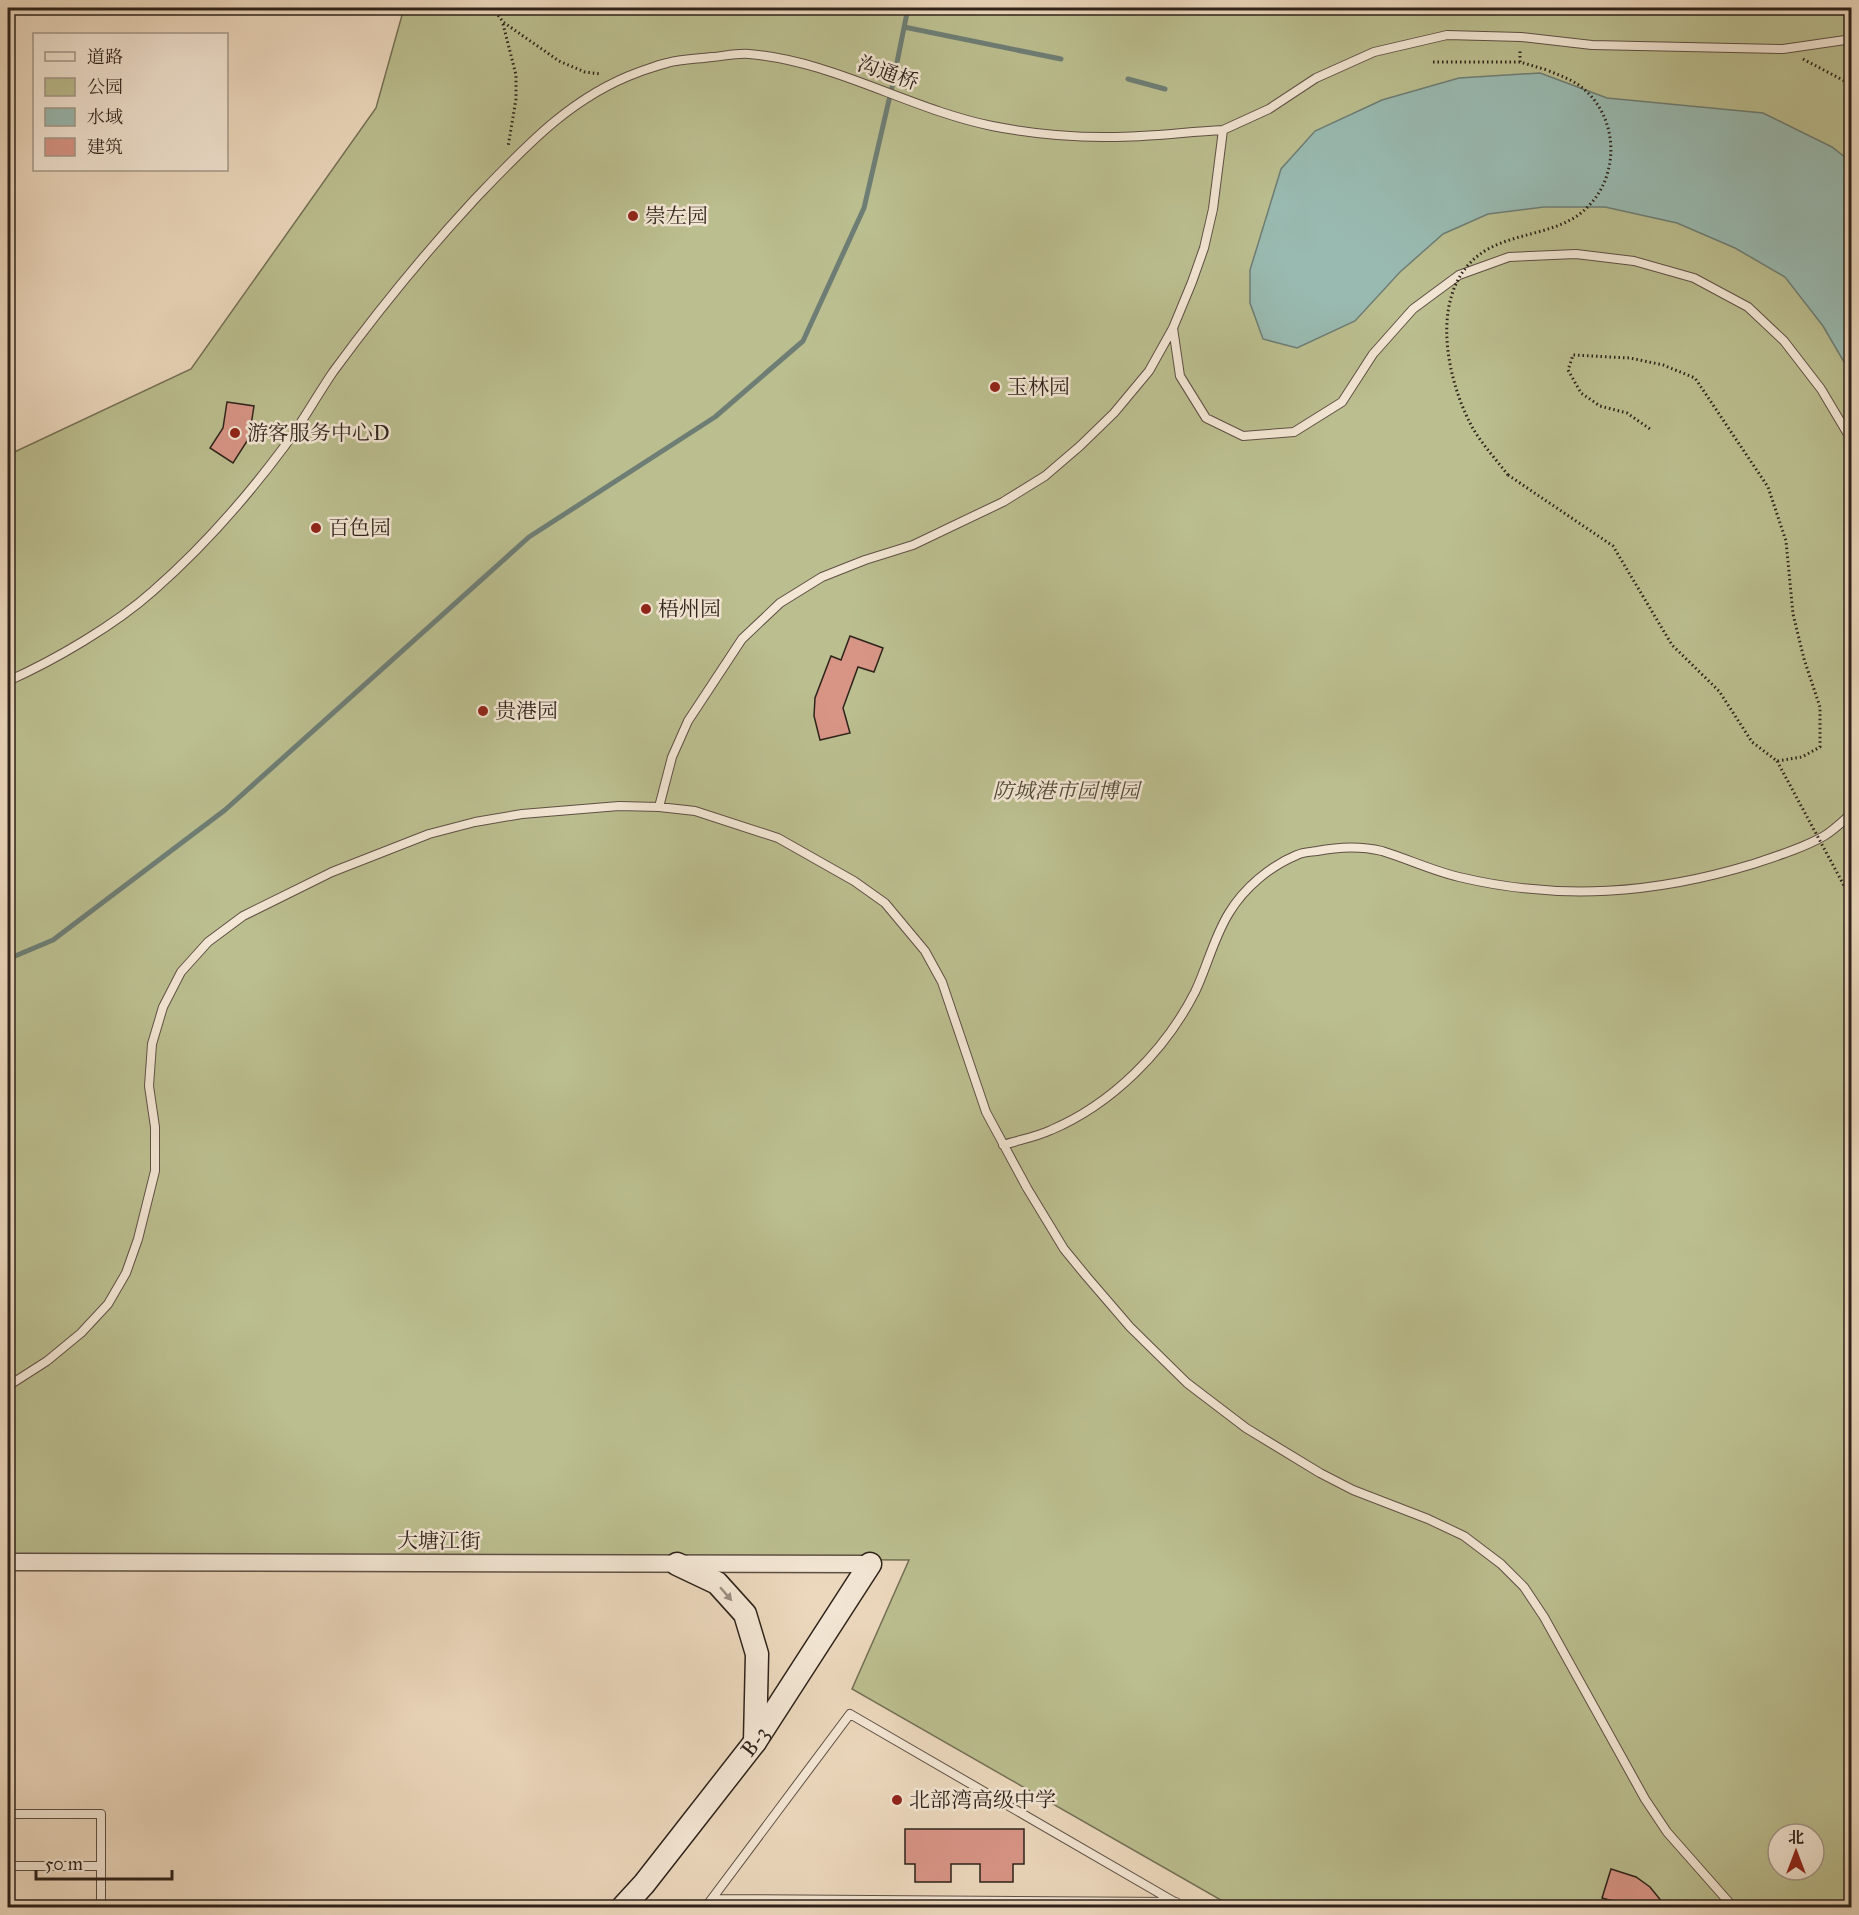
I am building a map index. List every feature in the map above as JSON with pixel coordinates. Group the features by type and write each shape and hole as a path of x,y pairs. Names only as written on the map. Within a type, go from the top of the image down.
{"street":[{"name":"大塘江街","path":"8,1562 870,1564"},
{"path":"677,1564 717,1583 745,1614 757,1654 755,1742"},
{"name":"B-3","path":"622,1908 644,1884 755,1742 870,1564"}],"lane":[{"path":"658,807 672,757 688,721 742,639 780,603 822,577 913,545 1003,502 1045,476 1114,413 1149,371 1173,328 1192,282 1204,248 1213,209 1223,130 1269,109 1316,78 1374,52 1447,35 1521,37 1592,45 1782,50 1851,39"},
{"name":"沟通桥","path":"8,681 75,646 114,620 151,593 187,559 285,446 332,374 384,305 427,253 520,151 585,99 627,77 666,63 745,54 789,60 819,68 946,112 1001,127 1104,138 1223,130"},
{"path":"1173,328 1180,376 1206,418 1243,436 1294,432 1342,402 1373,354 1413,309 1459,275 1509,257 1576,255 1634,261 1694,278 1748,307 1790,349 1821,389 1851,441"},
{"path":"8,1386 47,1361 81,1334 108,1305 126,1273 138,1239 155,1172 155,1127 149,1086 152,1044 163,1006 181,972 208,942 243,916 332,872 429,834 475,822 522,814 619,806 695,811 778,838 854,881 885,903 925,951 942,982 987,1112 1026,1188 1064,1249 1130,1327 1186,1383 1246,1428 1320,1473 1353,1490 1428,1519 1464,1536 1501,1563 1524,1587 1544,1617 1645,1799 1667,1832 1734,1908"},
{"path":"1003,1145 1050,1131 1077,1117 1102,1100 1146,1062 1166,1038 1194,993 1228,914 1244,892 1271,869 1298,854 1335,847 1379,850 1458,877 1500,885 1563,891 1612,892 1685,882 1763,861 1825,836 1851,813"},
{"path":"705,1908 850,1714 1185,1908"},
{"path":"8,1814 101,1814 101,1908"},
{"path":"8,1866 101,1866"},
{"path":"712,1899 1176,1902"}],"path":[{"path":"494,8 503,22 516,75 516,99 504,170"},
{"path":"503,22 559,62 585,72 627,77"},
{"path":"1782,50 1851,85"},
{"path":"1432,62 1520,62 1547,70 1580,85 1598,104 1608,123 1612,149 1609,172 1598,194 1581,213 1560,224 1508,239 1485,250 1459,279 1450,301 1446,321 1453,379 1470,424 1508,475 1613,546 1672,645 1719,690 1752,742 1777,761 1851,898"},
{"path":"1650,429 1627,413 1600,406 1581,393 1568,370 1573,355 1630,358 1663,365 1695,378 1768,487 1786,541 1793,614 1804,659 1820,707 1820,747 1802,757 1777,761"},
{"path":"1831,1908 1851,1903"}],"green space":[{"name":"防城港市园博园","path":"404,8 1851,8 1851,1907 1233,1907 852,1689 909,1560 8,1555 8,455 191,369 376,108"}],"water":[{"path":"1540,73 1607,98 1763,113 1832,147 1851,162 1851,374 1823,326 1785,277 1735,248 1677,223 1605,207 1544,207 1488,214 1443,234 1400,272 1355,321 1297,348 1263,339 1250,303 1250,270 1281,169 1315,131 1382,100 1459,78"}],"building":[{"name":"游客服务中心D","path":"227,402 254,406 249,438 233,463 210,448 223,428"},
{"path":"850,636 883,648 874,672 858,667 843,708 850,733 820,740 814,716 815,698 831,656 841,660"},
{"path":"905,1829 1024,1829 1024,1864 1013,1864 1013,1882 980,1882 980,1864 951,1864 951,1882 915,1882 915,1864 905,1864"},
{"path":"1611,1869 1636,1877 1650,1887 1667,1908 1629,1908 1627,1905 1602,1898"}],"waterway":[{"path":"8,959 53,940 225,810 529,537 715,417 803,341 864,208 908,8"},
{"path":"904,27 1061,59"},
{"path":"1128,79 1165,89"}],"place":[{"name":"崇左园","path":"633,216"},
{"name":"玉林园","path":"995,387"},
{"name":"游客服务中心D","path":"235,433"},
{"name":"百色园","path":"316,528"},
{"name":"梧州园","path":"646,609"},
{"name":"贵港园","path":"483,711"},
{"name":"北部湾高级中学","path":"897,1800"}]}
